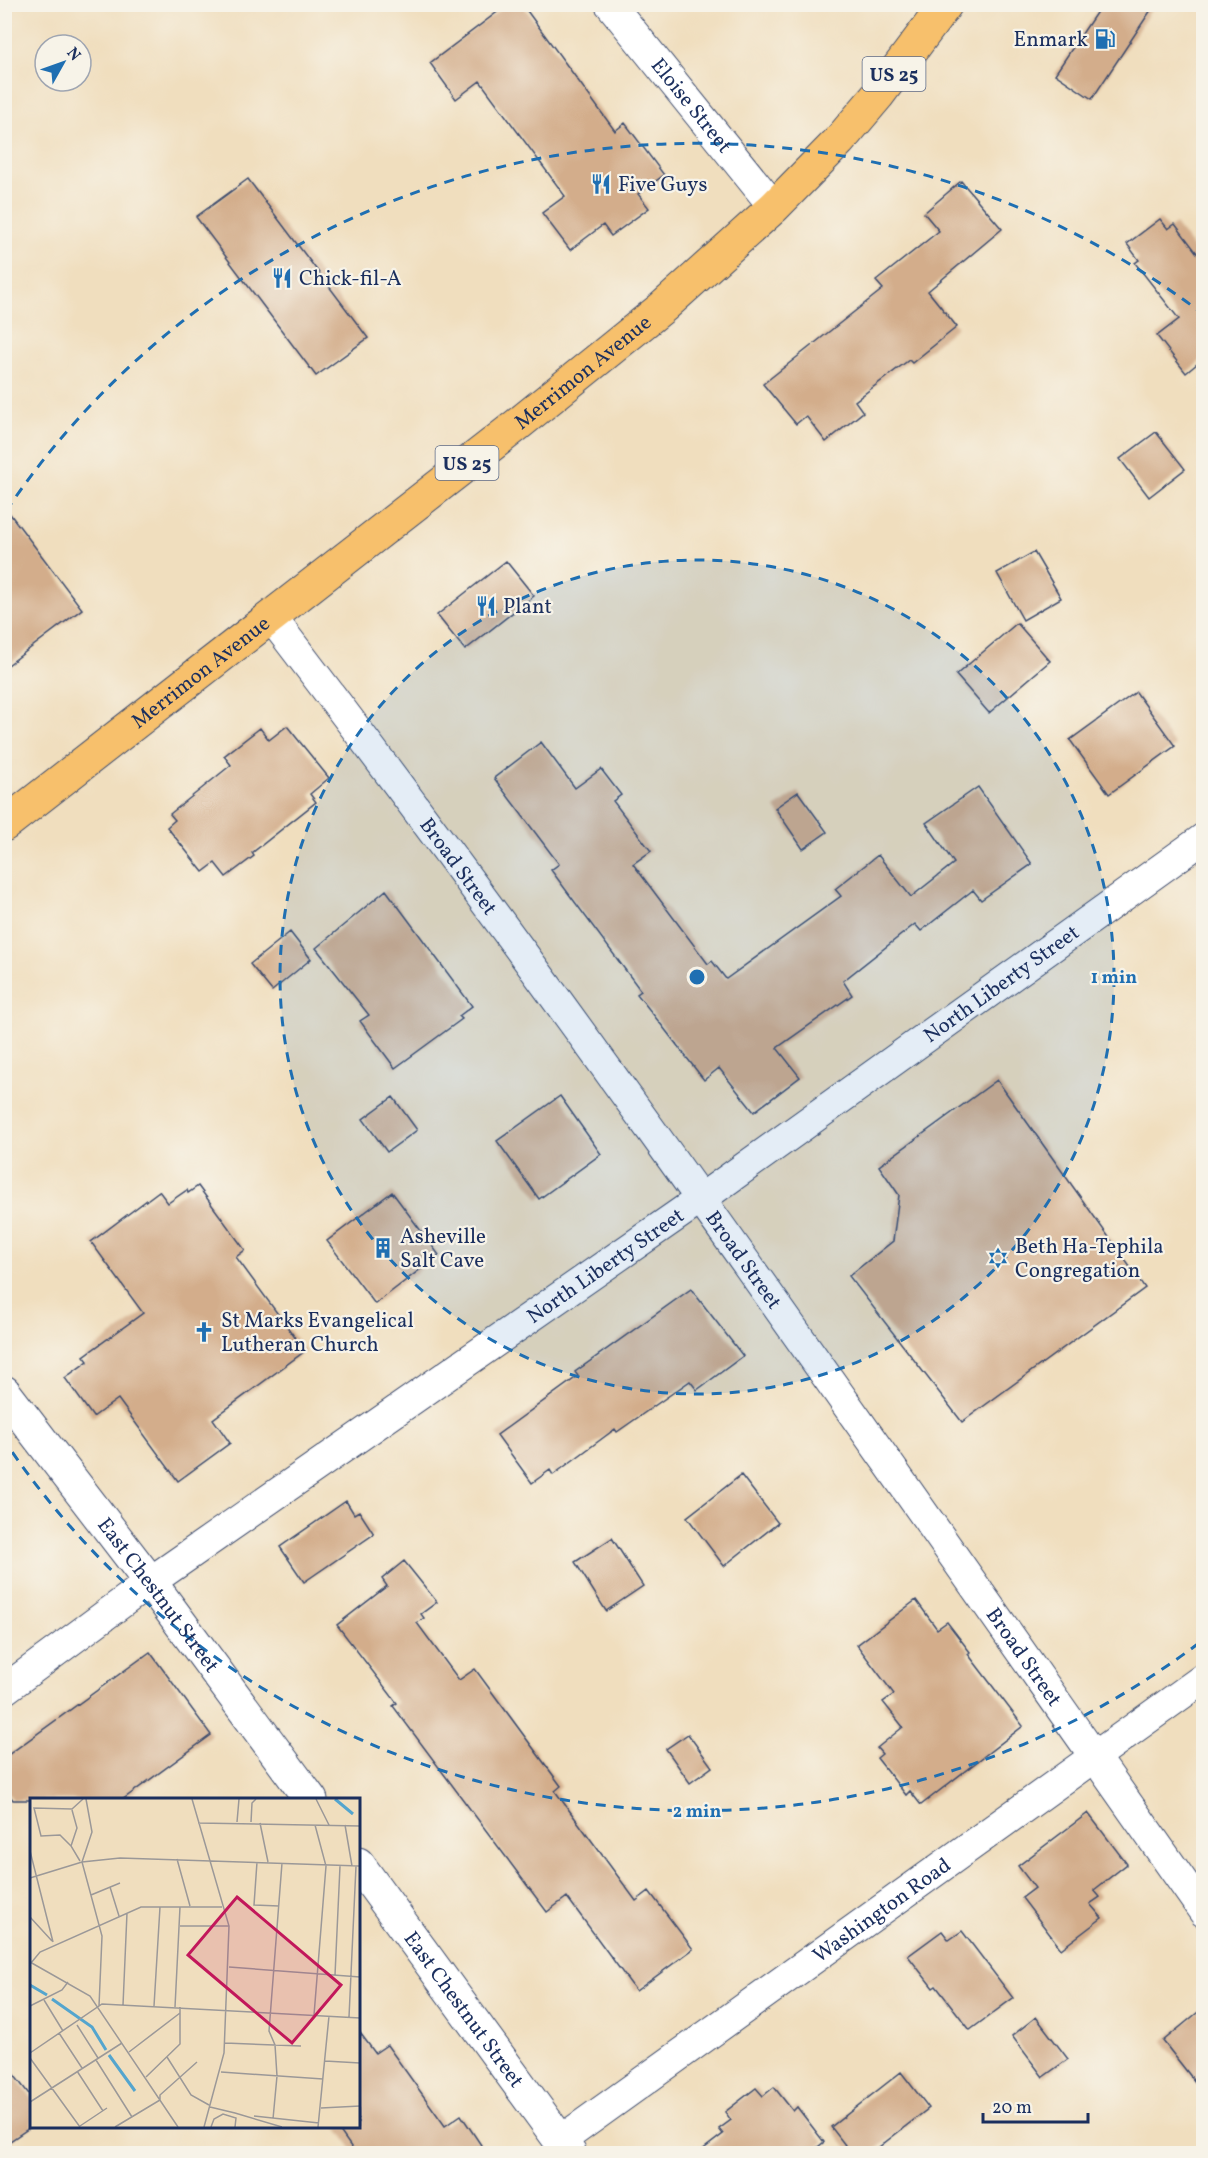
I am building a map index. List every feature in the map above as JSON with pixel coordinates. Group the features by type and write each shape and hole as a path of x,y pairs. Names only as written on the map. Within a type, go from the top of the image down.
{"main road":[{"name":"Merrimon Avenue","path":"4,825 518,424 663,307 774,207 847,132 878,95 946,4"}],"street":[{"name":"Eloise Street","path":"610,4 774,207"},
{"name":"Broad Street","path":"271,617 401,789 702,1198 1203,1912"},
{"name":"North Liberty Street","path":"4,1690 150,1582 702,1198 1203,838"},
{"name":"East Chestnut Street","path":"4,1392 150,1582 310,1798"},
{"name":"Washington Road","path":"565,2147 1203,1678"},
{"name":"East Chestnut Street","path":"360,1867 565,2147"}],"building":[{"path":"508,4 522,4 615,131 625,123 664,175 638,194 649,208 611,236 603,225 570,250 542,213 565,196 480,81 456,99 430,63"},
{"name":"Enmark","path":"1102,4 1155,4 1092,99 1055,74"},
{"name":"Chick-fil-A","path":"248,179 368,338 316,376 196,217"},
{"path":"961,181 1002,229 928,291 957,327 912,363 909,360 855,401 863,412 826,442 806,416 796,424 763,384 883,289 876,281 939,231 924,213"},
{"path":"1160,219 1168,229 1175,224 1203,261 1203,359 1186,373 1157,336 1179,319 1135,263 1139,260 1127,244"},
{"path":"1156,432 1185,469 1149,497 1120,459"},
{"path":"4,506 82,609 4,668"},
{"path":"1034,552 1061,598 1023,620 997,573"},
{"name":"Plant","path":"506,561 534,596 465,650 437,615"},
{"path":"1017,623 1050,661 989,713 956,675"},
{"path":"1136,692 1175,746 1109,794 1070,740"},
{"path":"287,726 329,778 310,794 316,802 226,877 215,863 203,872 167,827 175,820 170,814 231,765 224,756 260,728 269,740"},
{"path":"541,742 575,788 601,769 621,795 613,801 651,851 633,864 708,964 712,961 726,979 841,896 835,889 878,855 911,897 954,863 926,823 978,787 1032,864 981,900 973,890 921,931 915,924 843,981 852,995 777,1048 800,1077 754,1112 719,1068 704,1080 637,994 641,991 551,870 559,864 494,778"},
{"path":"798,792 827,832 803,849 775,808"},
{"path":"386,890 472,1006 459,1016 462,1019 395,1068 360,1021 369,1015 316,948"},
{"path":"290,932 311,959 272,991 250,964"},
{"name":"Beth Ha-Tephila Congregation","path":"997,1080 1145,1288 962,1422 849,1276 893,1241 899,1195 879,1166"},
{"path":"560,1096 601,1154 539,1199 497,1141"},
{"path":"393,1097 417,1130 387,1152 363,1119"},
{"name":"St Marks Evangelical Lutheran Church","path":"198,1186 245,1250 236,1257 305,1351 213,1419 230,1443 178,1481 118,1399 93,1417 65,1378 88,1361 84,1356 143,1313 91,1242 159,1191 168,1203 187,1190 188,1193"},
{"name":"Asheville Salt Cave","path":"392,1192 439,1255 375,1304 327,1241"},
{"path":"691,1289 743,1356 697,1390 690,1381 617,1432 615,1429 553,1475 550,1470 532,1483 497,1435 578,1376 575,1372"},
{"path":"741,1475 778,1523 724,1566 687,1517"},
{"path":"346,1501 354,1514 359,1511 374,1534 304,1582 280,1547"},
{"path":"612,1538 643,1586 606,1611 575,1562"},
{"path":"404,1561 437,1602 421,1614 424,1618 417,1623 459,1680 475,1669 561,1786 555,1791 636,1901 649,1891 693,1949 636,1991 567,1897 547,1912 393,1706 397,1703 337,1625 387,1586 382,1579"},
{"path":"916,1600 937,1629 947,1622 970,1652 968,1654 1023,1726 921,1805 910,1791 906,1795 877,1758 882,1754 877,1748 903,1727 883,1702 894,1694 857,1645"},
{"path":"150,1652 211,1735 125,1798 13,1800 4,1788 4,1758"},
{"path":"688,1734 712,1767 690,1783 666,1749"},
{"path":"1088,1813 1127,1864 1094,1890 1100,1897 1090,1904 1102,1918 1061,1949 1022,1898 1035,1888 1018,1866"},
{"path":"942,1931 949,1940 962,1931 1013,1998 970,2030 936,1986 933,1988 908,1956"},
{"path":"1203,2008 1203,2092 1163,2041"},
{"path":"1036,2017 1068,2059 1043,2077 1012,2036"},
{"path":"360,2033 375,2053 387,2045 445,2126 461,2115 487,2154 356,2154 338,2128 360,2128"},
{"path":"4,2062 30,2095 30,2127 4,2145"},
{"path":"901,2072 929,2108 870,2154 852,2154 831,2127"},
{"path":"774,2087 793,2111 797,2107 824,2142 809,2154 697,2154 723,2134 719,2129 731,2120 725,2112 756,2088 763,2096"}],"place":[{"name":"Enmark","path":"1105,39"},
{"name":"Five Guys","path":"601,184"},
{"name":"Chick-fil-A","path":"282,278"},
{"name":"Plant","path":"486,606"},
{"name":"Asheville Salt Cave","path":"383,1248"},
{"name":"Beth Ha-Tephila Congregation","path":"998,1258"},
{"name":"St Marks Evangelical Lutheran Church","path":"204,1332"}]}
